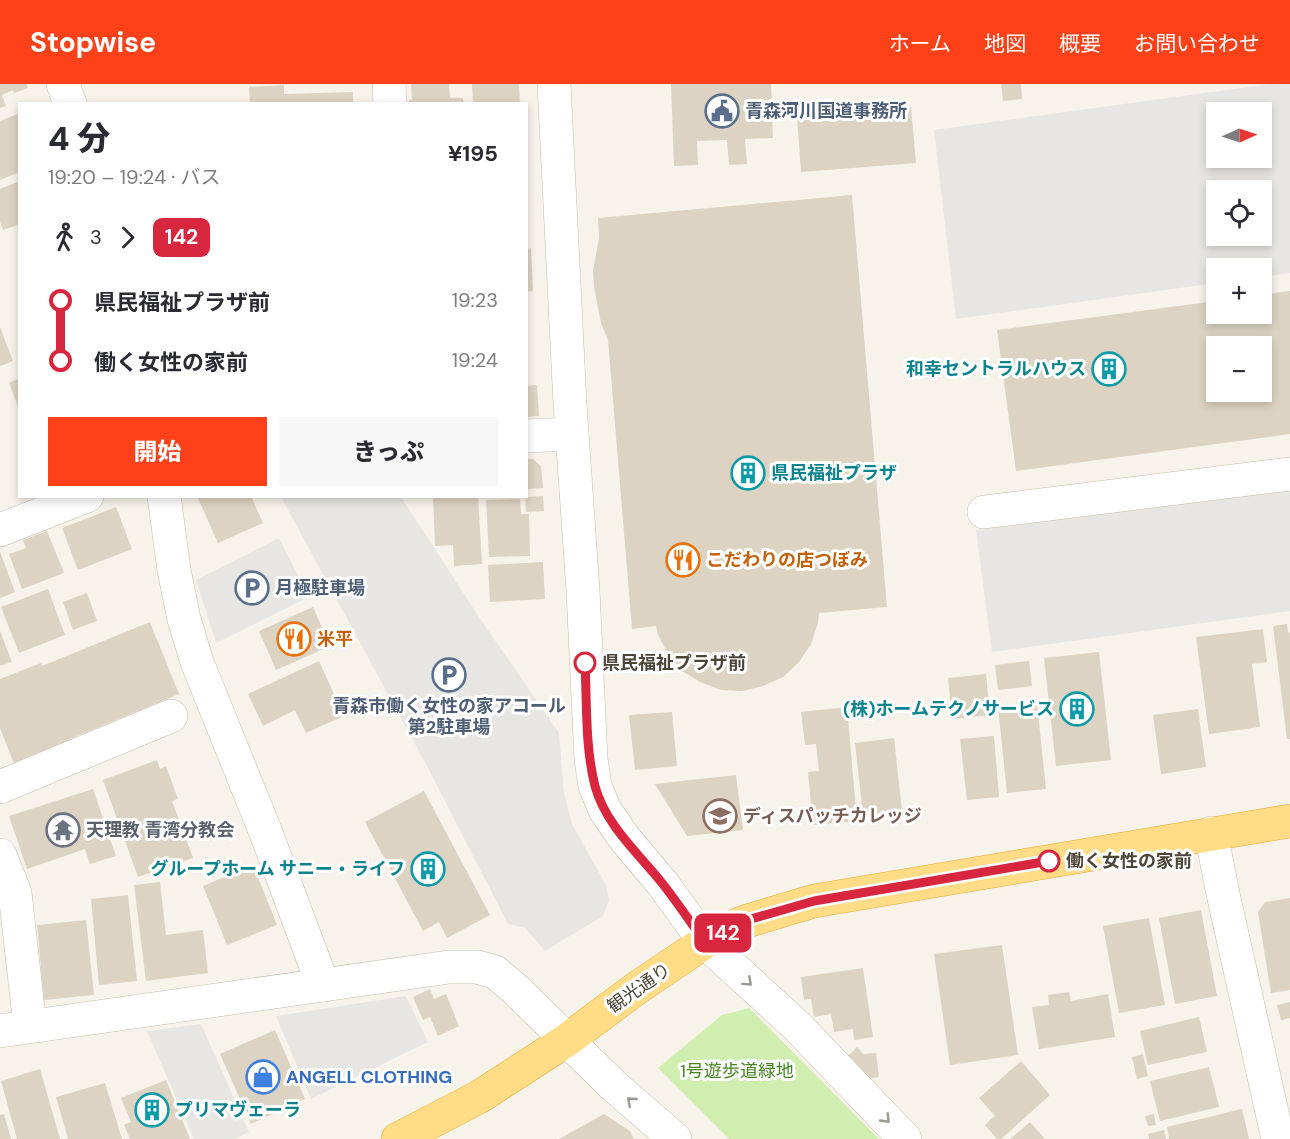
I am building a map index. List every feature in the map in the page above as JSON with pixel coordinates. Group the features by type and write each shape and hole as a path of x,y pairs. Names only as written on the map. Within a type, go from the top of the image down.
{"highway":[{"name":"観光通り","path":"398,1139 479,1097 567,1040 634,990 705,942 744,921 814,901 1290,821"}],"street":[{"path":"63,84 69,102"},
{"path":"389,84 390,102"},
{"path":"554,84 572,434 583,591 591,759 595,786 605,810 625,839 662,883 705,942 797,1026 905,1139"},
{"path":"528,436 572,434"},
{"path":"984,512 1290,474"},
{"path":"0,530 82,498"},
{"path":"164,498 174,570 184,619 197,662 266,833 323,985"},
{"path":"0,787 171,716"},
{"path":"1211,833 1222,894 1278,1139"},
{"path":"0,855 15,893 15,1028 449,967 477,967 495,972 515,989 614,1086 675,1139"}],"green space":[{"name":"1号遊歩道緑地","path":"749,1008 879,1139 729,1139 658,1068 722,1015"}],"shaded area":[{"path":"1270,84 1290,84 1290,273 1272,276 1272,258 1206,258 1206,284 956,319 934,130"},
{"path":"1290,487 1290,611 992,652 976,530"},
{"name":"青森市働く女性の家アコール 第2駐車場","path":"282,498 402,498 479,617 559,733 564,793 572,824 606,885 609,900 603,916 545,951 525,928 508,924 428,768"},
{"name":"月極駐車場","path":"279,538 309,597 216,643 196,580"},
{"path":"406,996 428,1042 311,1099 276,1016"},
{"path":"201,1024 249,1132 235,1139 194,1139 147,1031"}],"building":[{"path":"0,84 26,84 28,88 14,93 13,90 2,95 6,106 0,108"},
{"path":"411,84 449,84 450,98 463,98 464,102 409,102 412,100"},
{"path":"472,84 519,84 520,102 473,102"},
{"name":"青森河川国道事務所","path":"671,84 771,84 773,138 745,139 747,164 729,165 727,140 697,141 698,165 674,166"},
{"path":"1001,84 1021,84 1022,99 1003,101"},
{"path":"284,85 284,94 353,92 353,102 250,102 249,87"},
{"path":"911,107 916,163 801,172 797,116"},
{"path":"18,114 18,173 0,180 0,121"},
{"path":"18,182 18,225 3,230 0,222 0,189"},
{"name":"県民福祉プラザ","path":"852,195 887,607 819,613 811,644 799,662 783,677 763,686 742,691 721,690 700,682 682,671 668,654 656,626 632,629 608,340 601,323 594,287 593,270 599,238 598,218"},
{"path":"531,248 533,291 528,292 528,249"},
{"name":"和幸セントラルハウス","path":"1290,291 1290,434 1016,471 997,330 1206,302 1206,324 1272,324 1272,294"},
{"path":"0,327 13,361 0,366"},
{"path":"18,379 18,406 9,383"},
{"path":"537,385 539,416 528,417 528,386"},
{"path":"528,459 533,459 541,466 543,488 528,489"},
{"path":"543,496 544,511 526,512 525,498"},
{"path":"198,498 252,498 263,523 218,543"},
{"path":"433,498 478,498 482,564 454,566 453,545 435,546"},
{"path":"520,499 521,514 529,514 530,556 489,557 486,500"},
{"path":"116,507 132,549 78,570 62,528"},
{"path":"47,531 64,573 22,589 9,554 26,548 23,540"},
{"path":"0,552 15,592 0,598"},
{"path":"543,562 545,599 490,602 488,565"},
{"path":"48,589 65,635 19,653 1,607"},
{"path":"87,593 97,621 73,630 63,602"},
{"name":"米平","path":"313,607 330,646 276,670 259,631"},
{"path":"150,622 179,694 14,764 0,728 0,679 41,663 42,666"},
{"path":"1287,624 1288,633 1290,632 1290,739 1287,739 1273,626"},
{"path":"1263,629 1267,662 1252,664 1260,727 1209,734 1196,637"},
{"path":"0,631 12,662 0,666"},
{"name":"(株)ホームテクノサービス","path":"1099,652 1111,760 1056,766 1044,658"},
{"path":"319,661 344,716 306,733 295,710 263,726 248,694"},
{"path":"1029,661 1032,686 998,690 995,665"},
{"path":"986,674 990,715 952,719 948,678"},
{"path":"1037,703 1046,789 1007,793 998,707"},
{"path":"847,707 857,821 813,825 808,772 819,771 816,744 805,745 801,712"},
{"path":"1198,709 1206,767 1161,774 1153,715"},
{"path":"672,712 677,766 635,770 629,715"},
{"path":"994,736 999,797 967,800 960,739"},
{"path":"894,738 902,811 863,815 855,743"},
{"path":"157,760 160,769 166,766 178,799 172,801 193,858 138,877 103,780"},
{"path":"736,775 743,830 687,836 655,784"},
{"path":"93,789 116,856 90,864 85,849 27,869 9,816"},
{"name":"グループホーム サニー・ライフ","path":"424,791 490,915 447,938 439,922 423,931 365,822"},
{"path":"253,865 277,925 227,945 203,886"},
{"path":"160,882 166,935 203,930 208,973 146,981 134,885"},
{"path":"128,895 137,981 99,985 91,899"},
{"path":"1290,898 1290,990 1271,993 1258,912 1265,902"},
{"path":"1201,910 1217,996 1175,1004 1159,918"},
{"path":"1149,918 1165,1005 1119,1013 1103,926"},
{"path":"86,920 94,995 44,1000 37,925"},
{"path":"1002,945 1018,1055 950,1065 934,954"},
{"path":"863,968 873,1037 854,1040 853,1029 834,1032 831,1014 814,1017 811,999 804,1000 801,977"},
{"path":"430,989 434,999 446,994 459,1026 438,1036 430,1017 423,1020 413,997"},
{"path":"1069,992 1071,1001 1108,994 1115,1037 1039,1049 1032,1007 1049,1005 1048,995"},
{"path":"1290,1002 1290,1018 1281,1020 1277,1005"},
{"path":"1199,1017 1207,1052 1148,1065 1140,1031"},
{"name":"ANGELL CLOTHING","path":"275,1030 305,1099 251,1124 220,1054"},
{"path":"857,1047 863,1054 876,1053 879,1077 865,1079 847,1057"},
{"path":"1143,1054 1148,1076 1137,1079 1132,1057"},
{"path":"1021,1061 1050,1095 1001,1139 997,1139 985,1125 995,1116 979,1098"},
{"path":"1209,1067 1219,1107 1160,1121 1150,1081"},
{"path":"40,1069 60,1139 17,1139 1,1081"},
{"name":"プリマヴェーラ","path":"166,1080 190,1139 130,1139 124,1125 131,1122 121,1098"},
{"path":"105,1083 122,1139 68,1139 56,1097"},
{"path":"1242,1109 1249,1139 1169,1139 1167,1127"},
{"path":"4,1114 11,1139 0,1139 0,1115"},
{"path":"604,1114 630,1131 634,1139 559,1139"},
{"path":"1154,1114 1156,1125 1148,1126 1145,1116"},
{"path":"1030,1122 1045,1139 1010,1139"},
{"path":"1164,1130 1166,1139 1149,1139 1148,1134"}],"bus line":[{"name":"142","path":"585,663 591,759 595,786 605,810 705,942 744,921 814,901 1049,861"}],"place":[{"name":"青森河川国道事務所","path":"722,111"},
{"name":"和幸セントラルハウス","path":"1109,369"},
{"name":"県民福祉プラザ","path":"748,473"},
{"name":"こだわりの店つぼみ","path":"683,560"},
{"name":"月極駐車場","path":"252,588"},
{"name":"米平","path":"294,639"},
{"name":"県民福祉プラザ前","path":"585,663"},
{"name":"青森市働く女性の家アコール 第2駐車場","path":"449,675"},
{"name":"(株)ホームテクノサービス","path":"1077,709"},
{"name":"ディスパッチカレッジ","path":"720,816"},
{"name":"天理教 青湾分教会","path":"63,830"},
{"name":"働く女性の家前","path":"1049,861"},
{"name":"グループホーム サニー・ライフ","path":"428,869"},
{"name":"ANGELL CLOTHING","path":"263,1077"},
{"name":"プリマヴェーラ","path":"152,1110"}]}
